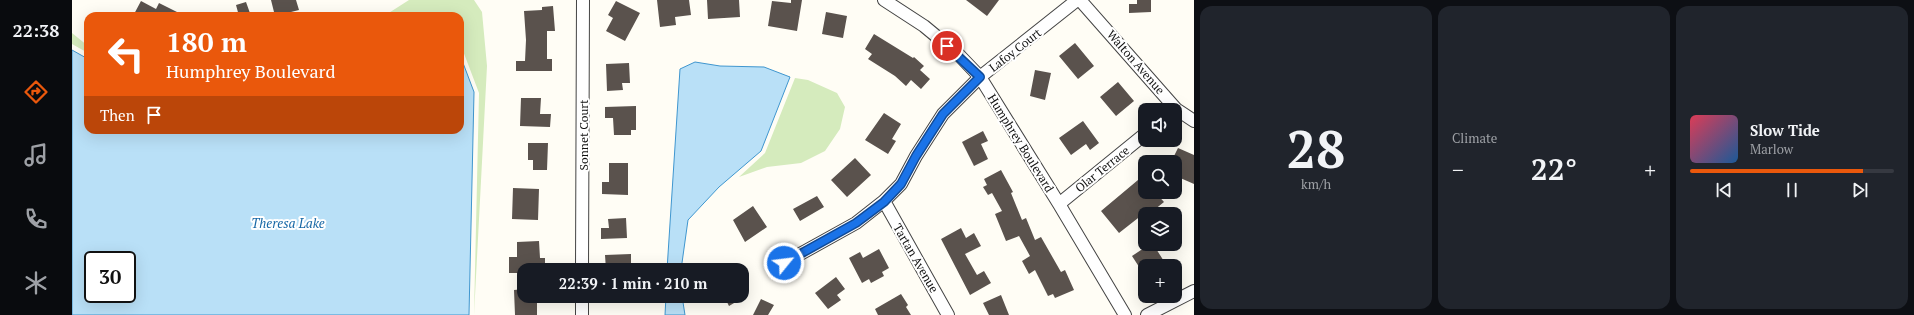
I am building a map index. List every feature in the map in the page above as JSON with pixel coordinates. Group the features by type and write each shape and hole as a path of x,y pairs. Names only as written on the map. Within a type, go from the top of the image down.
{"street":[{"name":"Sonnet Court","path":"582,263 583,0"},
{"name":"Humphrey Boulevard","path":"884,0 924,26 959,55 980,77 1059,204 1125,315"},
{"name":"Lafoy Court","path":"784,263 856,223 884,202 901,184 916,156 943,114 980,77 1077,0"},
{"name":"Walton Avenue","path":"1080,0 1171,103"},
{"name":"Walton Avenue","path":"1182,113 1194,121"},
{"name":"Olar Terrace","path":"1059,204 1138,140"},
{"name":"Tartan Avenue","path":"884,202 948,315"},
{"path":"1147,315 1194,291"},
{"path":"582,303 582,315"}],"green space":[{"path":"409,0 474,0 482,12 487,66 474,315 479,93 464,54 464,12 390,12"},
{"path":"72,33 84,43 84,51 72,44"},
{"path":"795,78 808,80 837,93 845,107 840,129 825,151 801,163 767,167 739,177 765,153"}],"water":[{"name":"Theresa Lake","path":"72,50 84,57 84,134 464,134 464,66 474,92 469,315 72,315"},
{"path":"695,62 720,66 764,67 790,77 761,151 719,187 688,220 682,263 667,263 680,69"},
{"path":"666,303 683,303 685,315 665,315"}],"building":[{"path":"271,0 296,0 299,10 291,12 274,12"},
{"path":"657,0 689,0 691,15 675,17 676,25 660,27"},
{"path":"707,0 739,0 740,17 708,19"},
{"path":"791,0 802,0 797,31 768,26 772,1 791,3"},
{"path":"966,0 999,0 987,16"},
{"path":"1137,0 1151,0 1151,12 1129,13 1129,4 1137,4"},
{"path":"141,1 156,9 159,3 177,12 135,12"},
{"path":"616,1 640,13 625,41 606,31 613,18 608,15"},
{"path":"246,2 250,12 238,12 236,5"},
{"path":"553,6 555,31 547,31 547,59 552,59 552,71 516,71 516,61 525,61 526,40 524,11 542,10 542,7"},
{"path":"826,12 847,16 843,38 822,34"},
{"path":"874,34 913,58 914,57 924,66 920,70 930,79 921,89 911,80 906,86 895,76 868,59 872,54 865,49"},
{"path":"1075,43 1094,66 1078,79 1059,56"},
{"path":"629,63 630,83 622,83 623,90 607,91 606,64"},
{"path":"1035,70 1051,73 1045,100 1030,96"},
{"path":"1118,82 1134,101 1116,116 1100,97"},
{"path":"521,98 541,98 540,114 551,114 550,127 520,126"},
{"path":"636,106 636,130 631,130 631,135 614,135 613,118 605,118 605,107"},
{"path":"884,113 901,124 892,139 896,141 888,154 865,140"},
{"path":"1083,121 1099,143 1090,150 1086,144 1071,155 1059,138"},
{"path":"983,131 988,141 981,144 988,159 974,166 962,142"},
{"path":"528,143 548,143 547,170 533,170 533,160 528,160"},
{"path":"1178,148 1194,155 1194,184 1182,179 1182,155 1174,155"},
{"path":"855,158 871,175 847,197 831,180"},
{"path":"609,163 628,163 628,195 602,194 602,182 609,182"},
{"path":"1001,170 1013,192 1011,193 1022,220 1026,218 1035,240 1041,237 1061,272 1065,270 1074,290 1055,298 1053,294 1048,296 1035,270 1029,274 1022,261 1030,256 1019,236 1006,241 995,214 1002,211 992,193 988,195 983,187 987,185 984,179"},
{"path":"1138,180 1138,199 1161,199 1164,202 1158,207 1138,207 1138,218 1119,233 1101,211"},
{"path":"513,188 539,189 538,220 512,219"},
{"path":"817,196 824,207 800,221 793,209"},
{"path":"753,206 767,227 745,242 733,220"},
{"path":"626,218 627,238 601,239 601,228 609,228 608,219"},
{"path":"961,228 966,238 974,233 981,246 965,254 977,275 984,271 991,283 970,295 941,239"},
{"path":"539,241 540,258 545,258 545,263 517,263 517,273 509,273 509,257 517,257 517,242"},
{"path":"879,249 889,268 882,272 884,276 871,283 869,279 862,283 849,258 860,252 863,258"},
{"path":"1140,251 1157,251 1163,259 1138,259 1138,265 1132,256"},
{"path":"631,254 631,263 606,263 605,255"},
{"path":"836,277 845,289 837,295 841,300 828,309 815,293"},
{"path":"514,290 517,290 517,303 537,303 537,315 515,315"},
{"path":"901,294 908,305 906,307 911,315 878,315 875,309"},
{"path":"1001,295 1009,315 989,315 983,303"},
{"path":"761,299 774,305 768,315 753,315"}],"route":[{"path":"784,263 856,223 884,202 901,184 916,156 943,114 980,77 959,55 947,46"}]}
